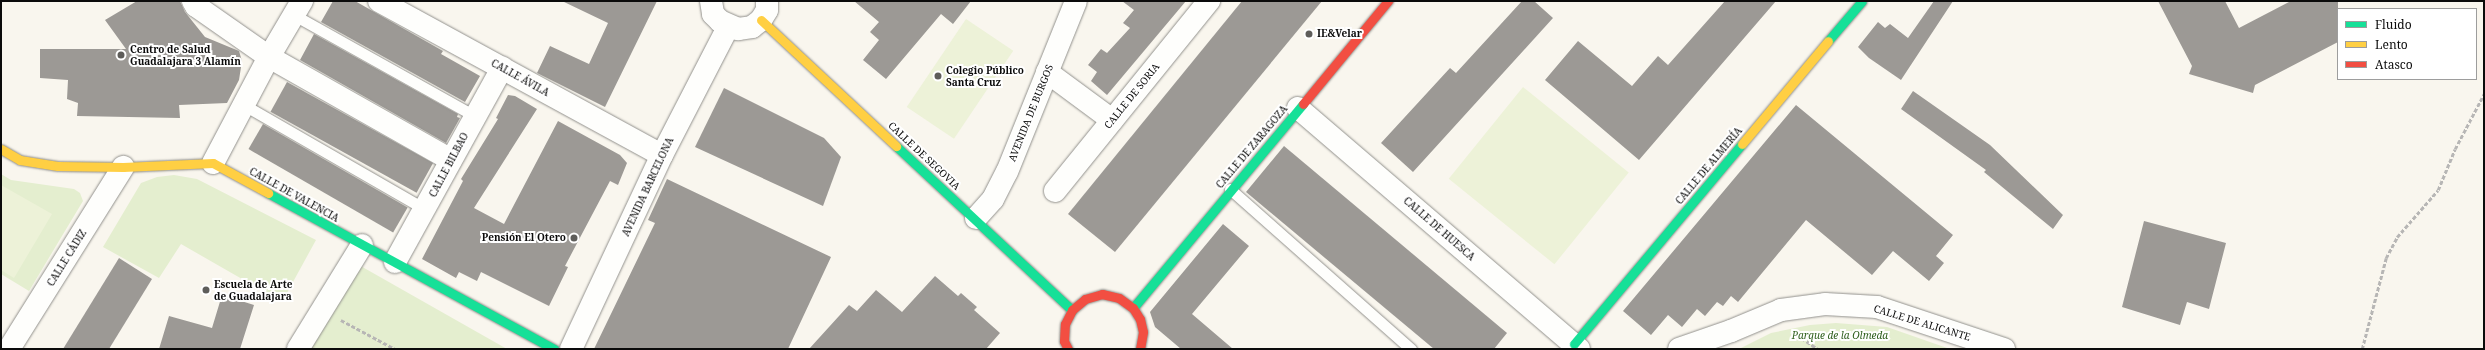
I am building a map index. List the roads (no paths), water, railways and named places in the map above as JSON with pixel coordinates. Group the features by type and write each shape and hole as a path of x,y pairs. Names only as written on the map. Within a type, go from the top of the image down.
{"street":[{"path":"193,1 196,6 269,57 451,160"},
{"name":"CALLE ÁVILA","path":"379,1 662,155"},
{"path":"711,1 713,14 728,27 738,29 752,27 764,11"},
{"name":"AVENIDA DE BURGOS","path":"976,218 993,199 1007,172 1076,1"},
{"name":"CALLE DE SORIA","path":"1055,191 1209,1"},
{"name":"CALLE DE ZARAGOZA","path":"1133,308 1230,189 1388,1"},
{"name":"CALLE DE ALMERÍA","path":"1577,347 1862,1"},
{"path":"1,149 20,160 58,166 123,167 213,164 269,57 298,8"},
{"name":"CALLE DE SEGOVIA","path":"764,11 1072,310"},
{"name":"AVENIDA BARCELONA","path":"572,349 662,155 728,27"},
{"name":"CALLE BILBAO","path":"396,262 502,68"},
{"path":"1047,72 1112,120"},
{"name":"CALLE DE HUESCA","path":"1298,108 1577,347"},
{"name":"CALLE DE VALENCIA","path":"213,164 554,349"},
{"name":"CALLE CÁDIZ","path":"9,349 123,167"},
{"path":"298,349 362,245"},
{"path":"1068,349 1064,341 1065,324 1072,310 1085,299 1102,294 1119,298 1133,308 1140,318 1143,332 1140,349"},
{"name":"CALLE DE ALICANTE","path":"1679,349 1731,331 1781,310 1825,304 1877,307 2004,349"}],"lane":[{"path":"298,8 475,116"},
{"path":"244,105 425,209"},
{"path":"1230,189 1411,349"}],"place":[{"name":"IE&Velar","path":"1309,34"},
{"name":"Centro de Salud Guadalajara 3 Alamín","path":"121,55"},
{"name":"Colegio Público Santa Cruz","path":"938,76"},
{"name":"Pensión El Otero","path":"574,238"},
{"name":"Escuela de Arte de Guadalajara","path":"206,290"}],"park label":[{"name":"Parque de la Olmeda","path":"1840,336"}]}
